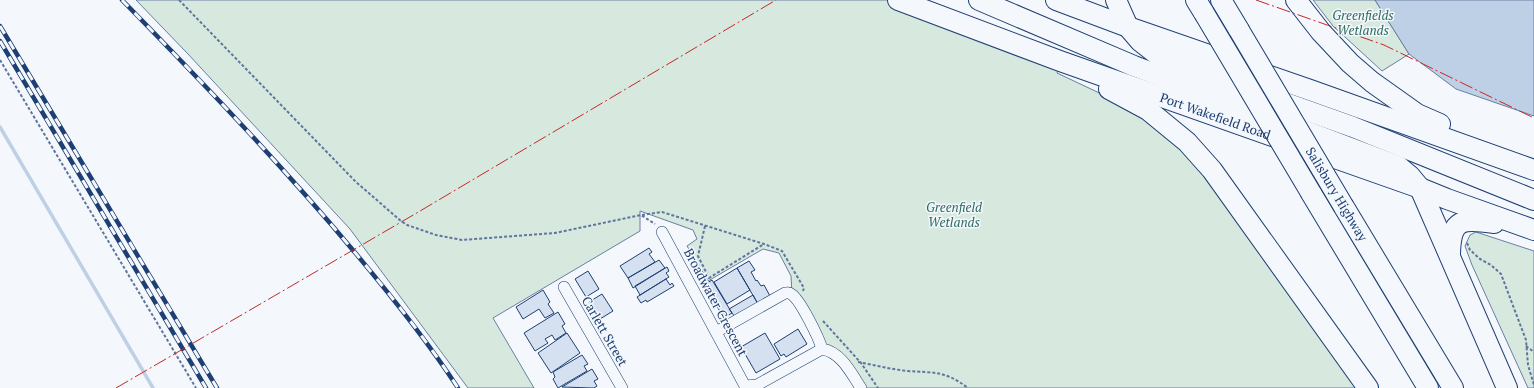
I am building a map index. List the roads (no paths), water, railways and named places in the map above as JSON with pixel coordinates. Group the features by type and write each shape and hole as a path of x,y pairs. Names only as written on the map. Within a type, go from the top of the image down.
{"highway":[{"name":"Port Wakefield Road","path":"898,0 1060,61 1420,188 1528,228"},
{"path":"979,0 1134,66 1386,160 1398,166 1410,176 1420,188 1507,388"},
{"path":"1056,0 1128,27 1318,92 1534,170"},
{"path":"1116,0 1128,27 1140,41 1163,59 1353,126 1534,200"},
{"name":"Salisbury Highway","path":"1221,0 1453,388"},
{"path":"1296,0 1321,32 1350,63 1372,82 1417,114 1534,165"},
{"name":"Salisbury Highway","path":"1200,7 1428,388"},
{"path":"1060,61 1148,110 1187,142 1212,170 1368,388"},
{"path":"1450,254 1451,234 1460,223 1471,220 1528,228"}],"street":[{"name":"Broadwater Crescent","path":"662,232 745,387"},
{"name":"Carlett Street","path":"564,287 622,388"},
{"path":"716,332 785,294 792,294 819,339 822,349"},
{"path":"745,387 757,385 822,349 830,350 840,358 861,388"}],"water":[{"path":"1375,0 1534,0 1534,116 1456,89 1409,54"}],"waterway":[{"path":"0,127 153,388"}],"railway":[{"path":"122,0 239,122 324,217 407,317 458,388"},
{"path":"0,26 217,388"},
{"path":"0,41 206,388"}],"park label":[{"name":"Greenfields Wetlands","path":"1363,22"},
{"name":"Greenfield Wetlands","path":"954,214"}]}
